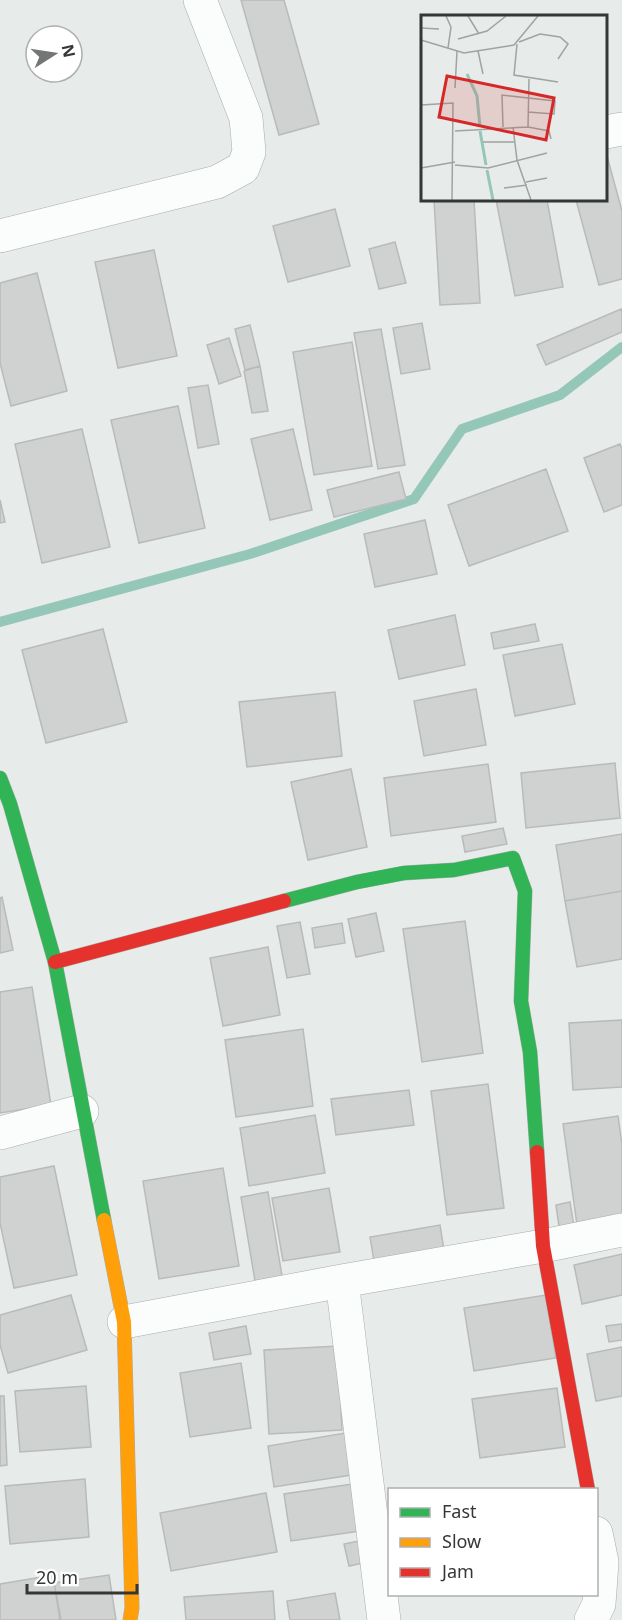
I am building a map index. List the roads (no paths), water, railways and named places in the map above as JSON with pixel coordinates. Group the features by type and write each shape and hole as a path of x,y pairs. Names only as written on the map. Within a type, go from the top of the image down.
{"street":[{"path":"0,236 217,182 243,168 249,152 246,118 200,0"},
{"path":"607,132 622,129"},
{"path":"0,778 10,804 55,962 124,1322 132,1608 130,1620"},
{"path":"55,962 357,882 404,873 454,870 513,858 525,891 521,1001 530,1052 543,1246 588,1488"},
{"path":"0,1133 82,1111"},
{"path":"124,1322 622,1230"},
{"path":"342,1281 384,1620"},
{"path":"591,1620 599,1604 602,1562 598,1539"}],"waterway":[{"path":"0,622 250,554 414,499 462,429 560,395 622,347"}]}
